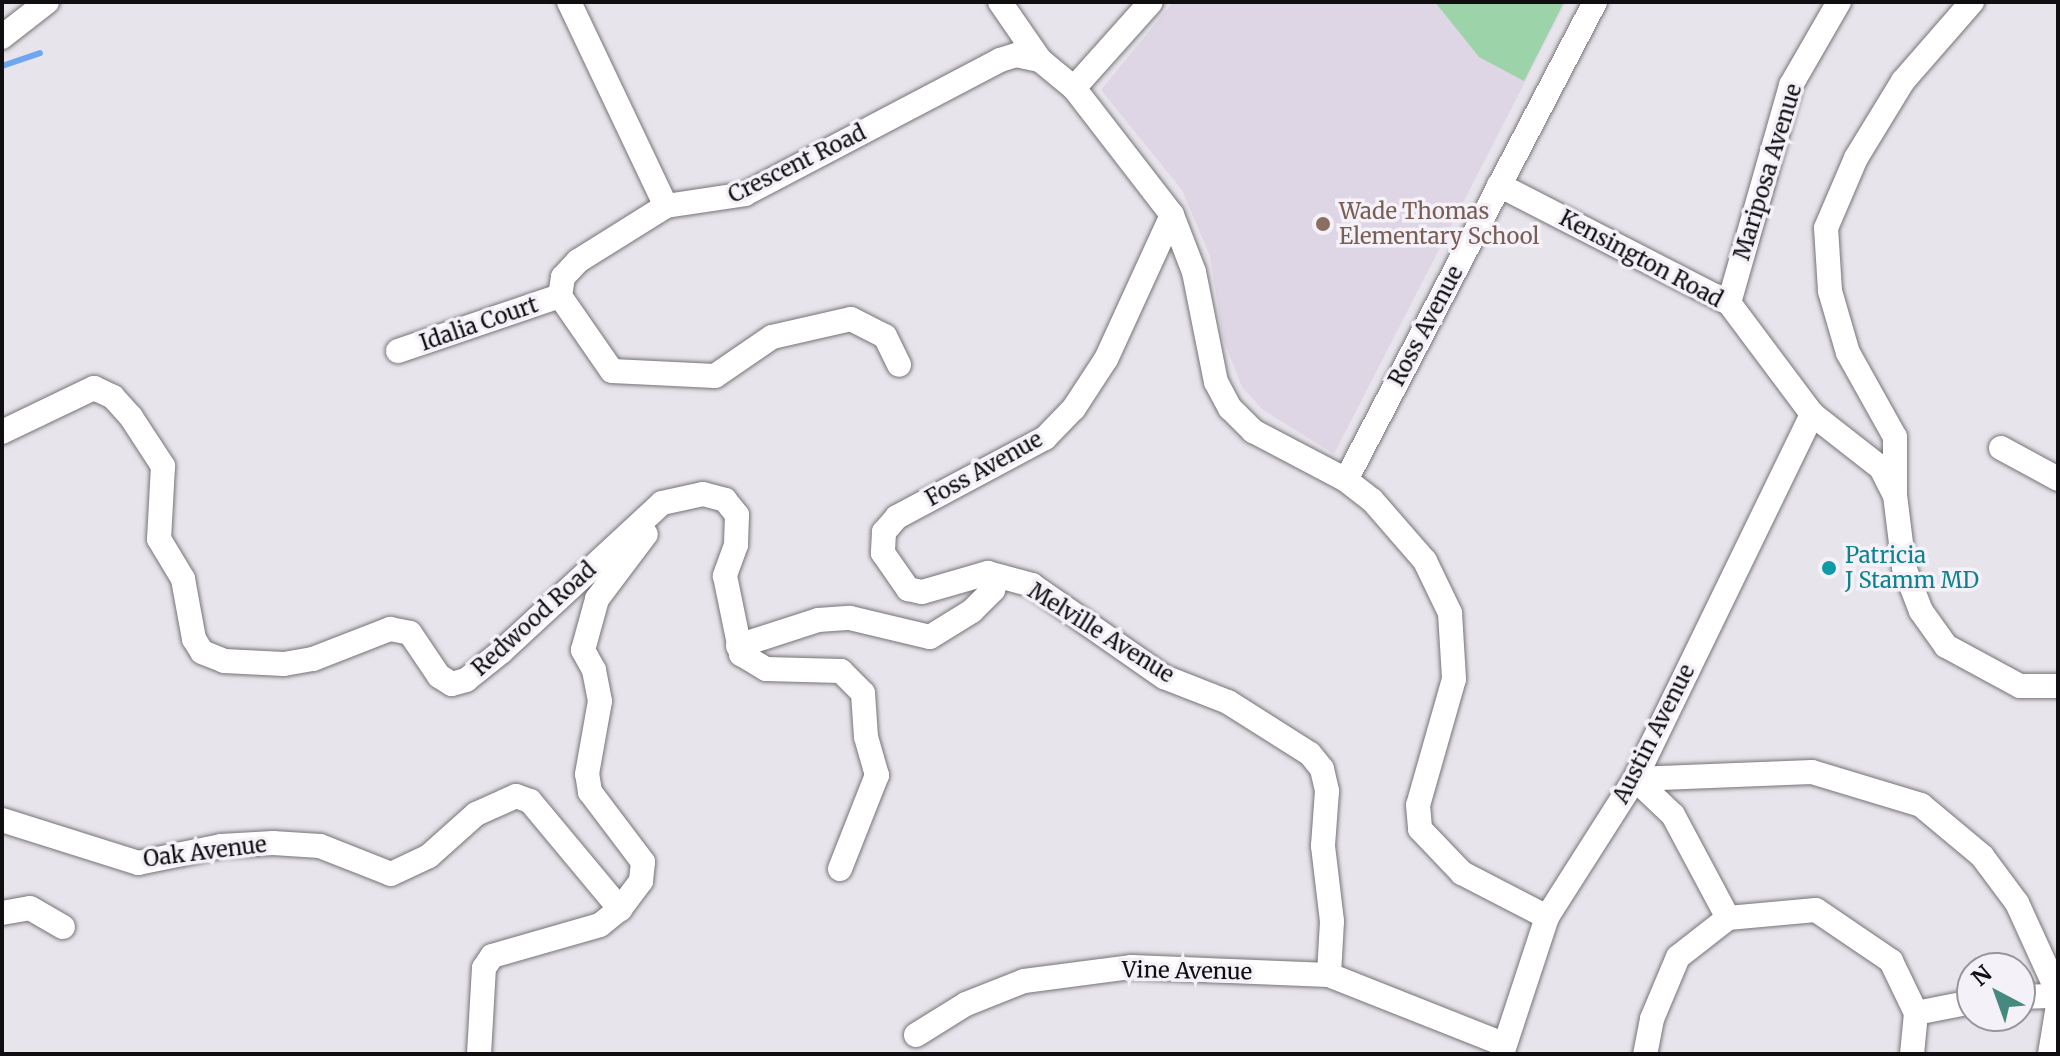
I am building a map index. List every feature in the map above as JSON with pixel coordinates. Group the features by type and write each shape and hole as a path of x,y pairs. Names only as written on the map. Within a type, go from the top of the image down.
{"street":[{"path":"2,37 47,2"},
{"path":"569,2 666,206 569,267 560,296 612,371 715,376 772,337 851,319 885,336 899,365"},
{"path":"1000,2 1040,60 1074,88 1172,215 1194,272 1216,382 1230,408 1253,431 1346,480 1401,528 1425,561 1450,613 1454,679 1418,805 1420,829 1432,847 1462,873 1547,917"},
{"path":"1074,88 1151,2"},
{"name":"Ross Avenue","path":"1346,480 1595,2"},
{"name":"Mariposa Avenue","path":"1729,303 1791,85 1839,2"},
{"path":"1895,495 1899,451 1885,416 1848,353 1830,291 1826,228 1856,158 1903,81 1972,2"},
{"name":"Crescent Road","path":"666,206 745,194 1000,60 1016,55 1040,60"},
{"name":"Kensington Road","path":"1499,185 1729,303 1812,414 1881,468 1895,495 1904,567 1921,611 1946,646 2020,686 2058,686"},
{"name":"Foss Avenue","path":"997,578 978,574 922,592 908,589 883,553 884,532 897,517 1045,438 1074,408 1106,359 1172,215"},
{"name":"Idalia Court","path":"398,351 560,296"},
{"name":"Redwood Road","path":"2,432 71,395 94,388 113,397 157,449 164,488 159,539 189,597 194,639 202,652 224,661 284,664 313,659 390,629 410,633 439,676 452,684 466,680 662,503"},
{"name":"Austin Avenue","path":"1502,1049 1547,917 1635,779 1812,414"},
{"path":"1860,449 1885,416"},
{"path":"2001,448 2058,479"},
{"path":"479,1054 484,968 492,956 600,925 620,909 641,881 643,862 590,792 587,774 600,701 594,670 583,650 597,599 653,524 662,503 703,494 725,500 737,515 736,545 725,576 738,646 752,664 766,669 841,671 863,693 866,737 877,775 840,869"},
{"name":"Melville Avenue","path":"738,646 818,620 850,618 930,637 972,611 997,578 1032,585 1164,677 1228,702 1310,754 1322,769 1327,791 1323,846 1332,921 1329,975"},
{"path":"1635,779 1812,772 1921,805 1982,856 2017,903 2058,995 2036,996"},
{"path":"1635,779 1673,815 1728,918"},
{"name":"Oak Avenue","path":"2,820 138,863 221,846 273,843 320,846 391,874 429,856 476,814 516,796 530,801 620,909"},
{"path":"2,913 30,908 63,927"},
{"path":"1645,1054 1652,1019 1678,957 1728,918 1816,910 1891,961 1906,986 1916,1013 1912,1054"},
{"name":"Vine Avenue","path":"916,1035 966,1004 1024,981 1132,967 1329,975"},
{"path":"1329,975 1502,1049"},
{"path":"1916,1013 1956,1005"},
{"path":"2050,1054 2058,1005"}],"shaded area":[{"name":"Wade Thomas Elementary School","path":"1173,2 1566,2 1334,454 1263,410 1242,387 1223,339 1210,256 1182,190 1101,90"}],"green space":[{"path":"1435,2 1564,2 1524,81 1479,57"}],"waterway":[{"path":"2,66 40,53"}],"place":[{"name":"Wade Thomas Elementary School","path":"1323,224"},
{"name":"Patricia J Stamm MD","path":"1829,568"}]}
